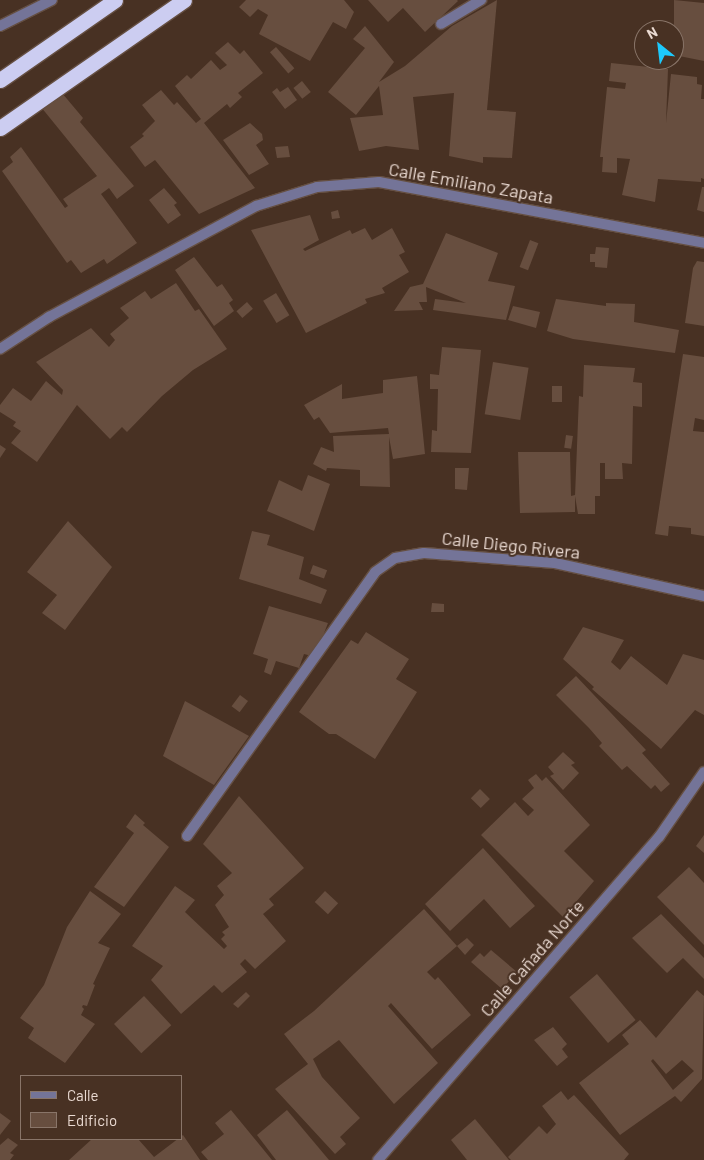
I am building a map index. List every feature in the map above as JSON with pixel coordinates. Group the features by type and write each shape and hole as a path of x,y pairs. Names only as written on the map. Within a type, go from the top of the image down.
{"highway":[{"path":"0,80 115,0"},
{"path":"0,128 184,0"}],"street":[{"path":"0,26 52,0"},
{"path":"441,24 481,0"},
{"name":"Calle Emiliano Zapata","path":"0,349 49,317 256,206 317,187 379,182 704,243"},
{"name":"Calle Diego Rivera","path":"187,836 375,572 394,558 424,553 555,563 704,596"},
{"name":"Calle Cañada Norte","path":"378,1160 659,837 704,772"}],"building":[{"path":"246,0 344,0 354,12 346,29 333,22 310,61 259,34 268,15 258,9 250,17 239,7"},
{"path":"368,0 458,1 425,32 403,8 388,22"},
{"path":"497,0 487,110 516,112 512,158 483,157 483,163 449,156 454,93 413,97 419,150 386,146 359,151 350,118 383,115 379,86 356,115 328,92 365,48 353,39 365,26 394,62 379,82 405,66 452,26"},
{"path":"674,0 704,3 704,61 684,57 684,20 674,20"},
{"path":"228,42 240,54 244,50 263,73 238,93 242,97 230,108 227,104 204,123 255,188 199,214 155,160 145,167 130,147 144,136 142,134 155,121 142,105 161,90 174,105 177,102 196,123 201,119 175,86 187,75 191,79 211,60 220,70 227,65 215,53"},
{"path":"276,47 294,68 288,73 270,52"},
{"path":"611,63 634,65 634,70 668,70 666,123 671,74 697,77 697,84 702,85 701,99 704,99 704,179 701,178 701,182 658,179 655,202 622,195 630,159 617,158 617,173 602,172 603,157 600,157 607,87 625,89 626,83 609,81"},
{"path":"302,81 311,92 302,99 293,88"},
{"path":"288,87 297,100 285,109 272,92 277,88 280,92"},
{"path":"62,93 83,118 80,122 134,186 117,199 109,188 101,194 137,243 107,264 104,259 81,273 71,260 67,263 2,171 13,162 10,157 21,147 65,208 68,206 63,199 97,176 41,107"},
{"path":"250,123 262,134 263,140 256,145 269,164 249,175 223,140"},
{"path":"288,146 290,157 277,158 275,147"},
{"path":"702,187 704,187 704,212 697,210"},
{"path":"164,188 177,203 174,205 181,215 168,224 149,200"},
{"path":"338,210 340,218 332,219 331,212"},
{"path":"310,215 319,240 303,249 305,251 350,230 352,234 365,228 372,240 392,228 405,252 399,255 409,272 382,288 385,293 365,299 367,303 306,333 251,230"},
{"path":"446,233 498,253 488,281 515,286 506,320 433,310 435,299 466,303 426,287 427,302 419,302 423,310 394,311 410,287 423,284"},
{"path":"530,240 538,243 528,270 520,267"},
{"path":"596,247 609,248 607,268 595,267 595,262 590,262 590,254 595,254"},
{"path":"194,257 217,287 222,284 233,300 229,303 234,311 214,326 175,270"},
{"path":"697,261 704,262 704,326 685,323 693,268"},
{"path":"176,283 195,311 199,309 227,349 193,370 162,396 127,432 122,427 110,439 77,405 37,462 11,443 21,431 13,426 16,422 0,412 0,405 13,388 31,401 46,381 62,395 63,390 36,362 91,328 109,347 115,340 110,334 129,318 120,308 145,291 151,299"},
{"path":"276,293 289,315 277,323 263,301"},
{"path":"556,299 606,306 606,303 635,304 634,322 679,330 675,353 573,339 547,331"},
{"path":"247,302 253,309 242,318 236,311"},
{"path":"513,306 540,312 536,328 508,320"},
{"path":"442,347 481,350 471,453 431,452 432,430 437,431 438,389 430,389 430,374 439,375"},
{"path":"683,354 704,357 704,420 695,418 693,431 704,432 704,536 691,534 691,528 669,526 668,536 655,534"},
{"path":"493,362 529,368 520,420 485,414"},
{"path":"584,365 635,368 633,382 642,383 642,407 633,406 632,464 622,463 623,479 605,479 605,463 600,463 600,496 595,496 595,514 578,514 575,496 579,396 583,397"},
{"path":"417,376 425,454 393,459 389,437 390,487 360,486 360,470 327,468 326,471 313,464 321,447 334,452 333,436 389,434 388,428 330,433 319,417 314,420 304,405 342,384 342,399 383,393 383,380"},
{"path":"552,386 562,386 562,402 552,402"},
{"path":"566,435 573,436 571,449 564,448"},
{"path":"0,445 6,449 0,458"},
{"path":"518,452 570,452 571,496 575,495 575,512 520,513"},
{"path":"455,468 469,468 467,490 455,489"},
{"path":"308,475 330,484 314,531 267,511 279,480 302,491"},
{"path":"68,521 112,567 65,630 42,613 57,595 27,572"},
{"path":"252,531 270,535 267,545 304,557 299,579 327,590 321,604 239,579"},
{"path":"313,565 327,570 324,579 310,573"},
{"path":"432,603 444,604 444,612 431,612"},
{"path":"269,606 328,623 319,646 312,656 304,654 299,668 276,661 271,675 264,672 268,659 253,654"},
{"path":"583,627 624,640 611,662 620,670 631,656 667,685 683,654 704,660 704,715 695,710 661,749 592,689 594,687 563,659"},
{"path":"366,632 409,659 396,679 417,692 375,759 336,734 329,734 299,712 351,640 358,644"},
{"path":"576,676 646,750 642,753 670,784 661,792 655,785 651,789 627,766 622,770 599,746 602,743 589,728 556,695"},
{"path":"240,695 248,701 240,712 232,706"},
{"path":"185,701 249,736 214,785 163,756"},
{"path":"563,752 575,763 571,765 579,773 563,790 550,776 554,774 548,767"},
{"path":"536,774 542,781 546,777 590,825 564,851 594,881 563,917 481,835 515,802 528,816 534,810 522,799 534,788 528,780"},
{"path":"480,789 490,799 481,808 471,798"},
{"path":"239,796 304,868 269,899 274,905 263,914 286,941 255,969 245,959 240,964 247,972 222,993 214,985 181,1014 151,980 163,966 132,946 175,886 195,900 185,912 224,949 227,946 221,939 225,935 222,932 229,927 215,905 224,895 217,886 232,873 203,844"},
{"path":"135,814 145,823 143,825 169,847 124,907 94,887 134,833 126,827"},
{"path":"704,835 704,853 696,846"},
{"path":"483,848 535,906 510,928 484,899 450,931 425,904"},
{"path":"689,867 704,883 704,945 657,897"},
{"path":"90,891 121,914 98,943 110,948 93,984 95,985 87,1006 83,1005 82,1007 84,1009 81,1015 95,1024 65,1063 28,1038 34,1028 20,1018 44,985 67,927"},
{"path":"325,891 338,903 328,914 315,902"},
{"path":"424,909 457,946 427,972 435,980 438,977 471,1015 432,1049 391,1003 388,1006 438,1063 394,1104 339,1040 313,1059 322,1077 360,1118 340,1137 346,1144 335,1154 275,1089 308,1064 284,1034 314,1011"},
{"path":"661,914 704,958 704,979 683,958 667,973 632,938"},
{"path":"467,938 474,945 465,955 457,946"},
{"path":"491,950 517,972 502,989 471,962 480,953 484,957"},
{"path":"597,974 636,1020 608,1043 569,997"},
{"path":"697,990 704,996 702,1079 681,1102 675,1096 620,1135 579,1083 629,1044 622,1035 640,1020 656,1038","holes":["653,1059 666,1074 682,1060 694,1071 673,1090 651,1061"]},
{"path":"246,992 250,996 238,1008 233,1004"},
{"path":"144,996 171,1025 141,1053 114,1024"},
{"path":"553,1027 567,1044 562,1049 568,1057 557,1066 534,1040"},
{"path":"561,1091 568,1100 574,1095 629,1154 624,1160 511,1160 508,1157 539,1126 547,1134 556,1124 542,1106"},
{"path":"231,1110 272,1160 208,1160 201,1152 224,1134 215,1123"},
{"path":"287,1110 329,1160 276,1160 257,1135"},
{"path":"0,1113 11,1121 0,1135"},
{"path":"475,1119 509,1160 467,1160 451,1140"},
{"path":"182,1136 200,1160 69,1160 91,1140 139,1140 154,1157 176,1140 182,1140"},
{"path":"8,1138 18,1145 10,1153 14,1155 10,1160 0,1160 0,1145"}]}
